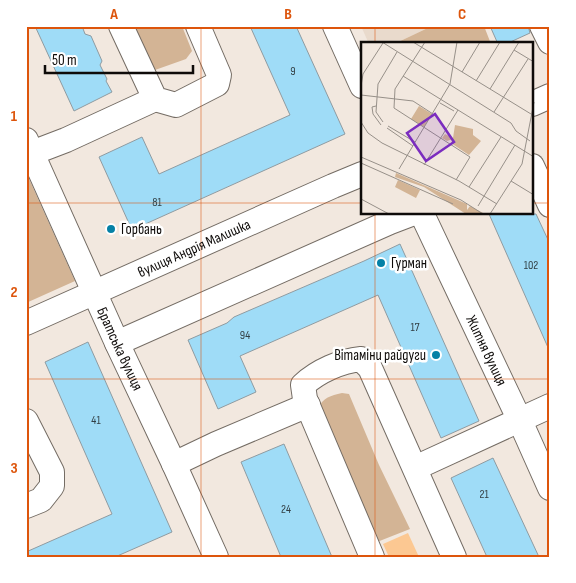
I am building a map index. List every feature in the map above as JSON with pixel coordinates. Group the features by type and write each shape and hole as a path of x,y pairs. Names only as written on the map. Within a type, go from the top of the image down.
{"street":[{"path":"121,26 155,98"},
{"path":"29,146 66,140 155,98 176,104 217,84 219,75 198,26"},
{"path":"335,26 361,84"},
{"path":"542,26 550,42"},
{"path":"534,103 550,96"},
{"name":"Братська вулиця","path":"29,146 117,343 174,464 210,555"},
{"path":"534,170 550,205"},
{"name":"вулиця Андрія Малишка","path":"26,322 361,174"},
{"path":"117,343 408,215"},
{"name":"Житня вулиця","path":"422,215 520,420 550,488"},
{"path":"372,557 305,399 303,386 313,376 350,360 361,359 370,368 454,557"},
{"path":"174,464 308,405"},
{"path":"414,468 550,406"},
{"path":"26,421 52,472 52,486 41,500 26,506"}],"shaded area":[{"path":"131,26 182,26 192,51 186,59 155,70 152,68"},
{"path":"361,26 432,26 398,42 368,42"},
{"path":"432,26 484,26 490,42 398,42"},
{"path":"26,172 75,281 26,303"},
{"path":"342,393 349,394 379,465 410,529 377,542 318,408 323,401"},
{"path":"408,533 419,557 389,557 383,544"}],"building":[{"path":"35,26 82,26 85,34 91,36 102,61 100,65 107,79 106,81 112,92 74,111"},
{"path":"250,26 296,26 345,134 132,230 99,157 142,137 159,174 290,115"},
{"path":"490,26 528,26 530,33 510,42 497,42"},
{"path":"536,214 550,244 550,352 489,215"},
{"path":"400,244 479,421 441,438 378,295 240,356 256,392 218,409 188,340 227,323 234,317"},
{"path":"88,342 172,532 115,557 26,557 26,552 112,514 45,362"},
{"path":"284,444 332,557 281,557 241,462"},
{"path":"493,458 539,557 487,557 451,478"}],"place":[{"name":"Горбань","path":"111,229"},
{"name":"Гурман","path":"381,263"},
{"name":"Вітаміни райдуги","path":"436,355"}]}
